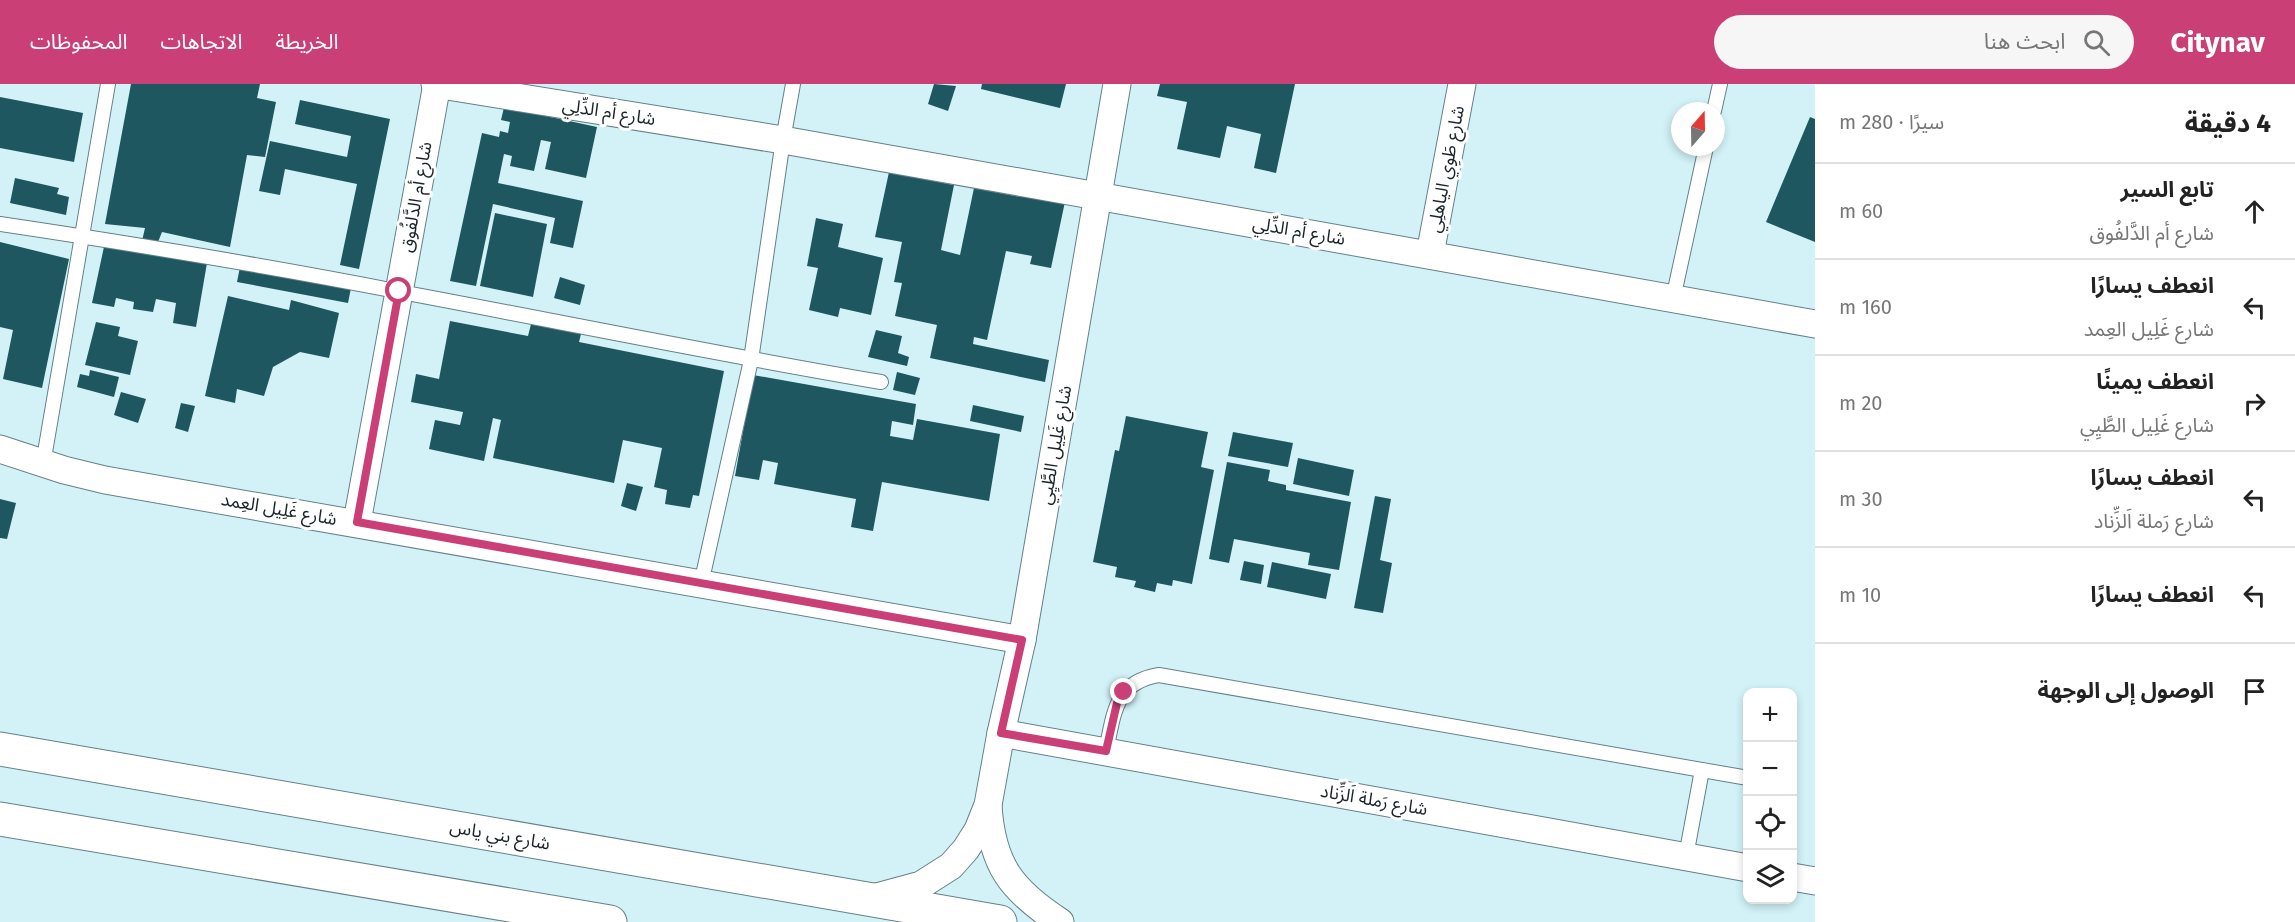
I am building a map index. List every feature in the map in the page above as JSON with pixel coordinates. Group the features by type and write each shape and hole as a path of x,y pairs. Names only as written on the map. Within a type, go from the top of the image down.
{"main road":[{"name":"شارع بني ياس","path":"0,749 1000,922"},
{"path":"0,819 610,922"}],"street":[{"name":"شارع أم الدِّلِي","path":"436,84 783,140 1815,324"},
{"name":"شارع أم الدَّلفُوق","path":"357,522 436,84"},
{"name":"شارع غَلِيل الطَّيِي","path":"870,899 921,885 951,866 966,849 978,830 987,805 1022,640 1117,84"},
{"name":"شارع طَوِي الياهلِي","path":"1430,254 1462,84"},
{"name":"شارع غَلِيل العِمد","path":"0,449 43,464 105,480 357,522 1022,640"},
{"name":"شارع رَملة اَلزِّناد","path":"1001,733 1743,867"},
{"name":"شارع غَلِيل الطَّيِي","path":"987,805 989,830 996,853 1007,875 1022,895 1060,922"},
{"path":"1797,878 1815,881"}],"lane":[{"path":"43,464 108,84"},
{"path":"701,584 751,360 793,84"},
{"path":"1716,102 1720,84"},
{"path":"1673,299 1704,156"},
{"path":"0,224 399,291 751,360 881,382"},
{"path":"1106,751 1117,703 1124,692 1134,683 1146,677 1159,675 1743,777"},
{"path":"1686,856 1702,770"}],"building":[{"path":"131,84 260,84 257,98 276,102 265,157 247,155 230,247 162,232 156,247 142,241 145,228 105,224"},
{"path":"934,84 956,86 948,111 928,104"},
{"path":"982,84 1066,84 1060,108 981,89"},
{"path":"1160,84 1295,84 1276,173 1254,168 1261,134 1227,126 1220,158 1177,149 1187,102 1157,96"},
{"path":"0,97 83,113 74,162 0,148"},
{"path":"506,99 548,107 546,116 597,127 586,178 545,169 551,142 541,140 534,171 510,166 512,156 504,154 498,183 583,201 573,248 550,243 555,218 493,204 476,286 450,281 482,133 499,137 500,131 508,133 510,122 501,120"},
{"path":"300,100 390,119 359,269 340,265 357,184 285,169 280,195 259,191 270,141 347,157 351,136 295,124"},
{"path":"1810,117 1815,119 1815,242 1766,222"},
{"path":"889,172 954,185 941,250 960,255 974,188 1021,197 1023,188 1066,197 1051,268 1030,264 1032,256 1006,251 987,340 974,337 973,344 1049,360 1045,382 930,358 937,325 895,316 902,283 894,282 902,242 875,237"},
{"path":"15,178 59,188 57,194 69,197 66,215 10,203"},
{"path":"495,213 547,224 533,297 480,286"},
{"path":"816,218 843,224 838,247 883,258 871,315 840,308 838,317 809,310 818,268 807,266"},
{"path":"0,242 69,259 42,388 3,379 13,330 0,327"},
{"path":"105,242 207,263 196,327 173,323 176,303 156,299 153,312 133,309 134,302 116,298 114,307 92,303"},
{"path":"241,262 352,283 348,303 237,282"},
{"path":"560,277 585,285 580,305 554,298"},
{"path":"228,296 289,310 291,300 339,313 329,358 300,352 273,367 264,396 237,389 235,403 205,396"},
{"path":"450,321 528,336 531,324 581,334 579,342 724,371 699,496 693,495 690,508 665,504 667,490 654,487 662,448 623,440 614,483 493,458 501,420 493,418 484,461 429,449 435,420 460,425 463,412 411,402 416,374 439,379"},
{"path":"96,322 120,327 118,336 138,341 130,375 85,365"},
{"path":"876,330 902,336 898,353 909,357 907,366 868,357"},
{"path":"90,370 119,377 114,397 77,387 80,374 89,376"},
{"path":"897,372 920,378 915,395 893,390"},
{"path":"753,375 916,404 913,425 892,421 890,436 913,440 917,419 1000,434 989,501 882,482 873,531 851,527 856,499 774,484 778,463 763,460 759,480 735,476"},
{"path":"121,392 146,399 138,423 114,415"},
{"path":"181,403 195,406 188,432 175,428"},
{"path":"973,405 1024,416 1021,432 970,421"},
{"path":"1126,416 1208,432 1201,467 1214,470 1192,584 1173,580 1172,586 1157,583 1155,592 1134,587 1136,581 1115,577 1117,567 1093,562 1115,450 1119,451"},
{"path":"1233,432 1293,443 1288,467 1228,456"},
{"path":"1298,458 1354,470 1349,496 1293,484"},
{"path":"1227,462 1270,470 1268,481 1286,485 1286,490 1351,502 1339,570 1308,565 1310,553 1234,539 1229,563 1209,559"},
{"path":"627,483 643,487 636,511 621,506"},
{"path":"1375,496 1391,499 1380,560 1392,563 1383,613 1354,608"},
{"path":"0,499 16,503 7,539 0,538"},
{"path":"1244,561 1264,565 1261,584 1240,580"},
{"path":"1272,562 1331,574 1326,599 1267,587"}],"route":[{"path":"399,291 357,522 1022,640 1001,733 1106,751 1113,716 1124,692"}]}
